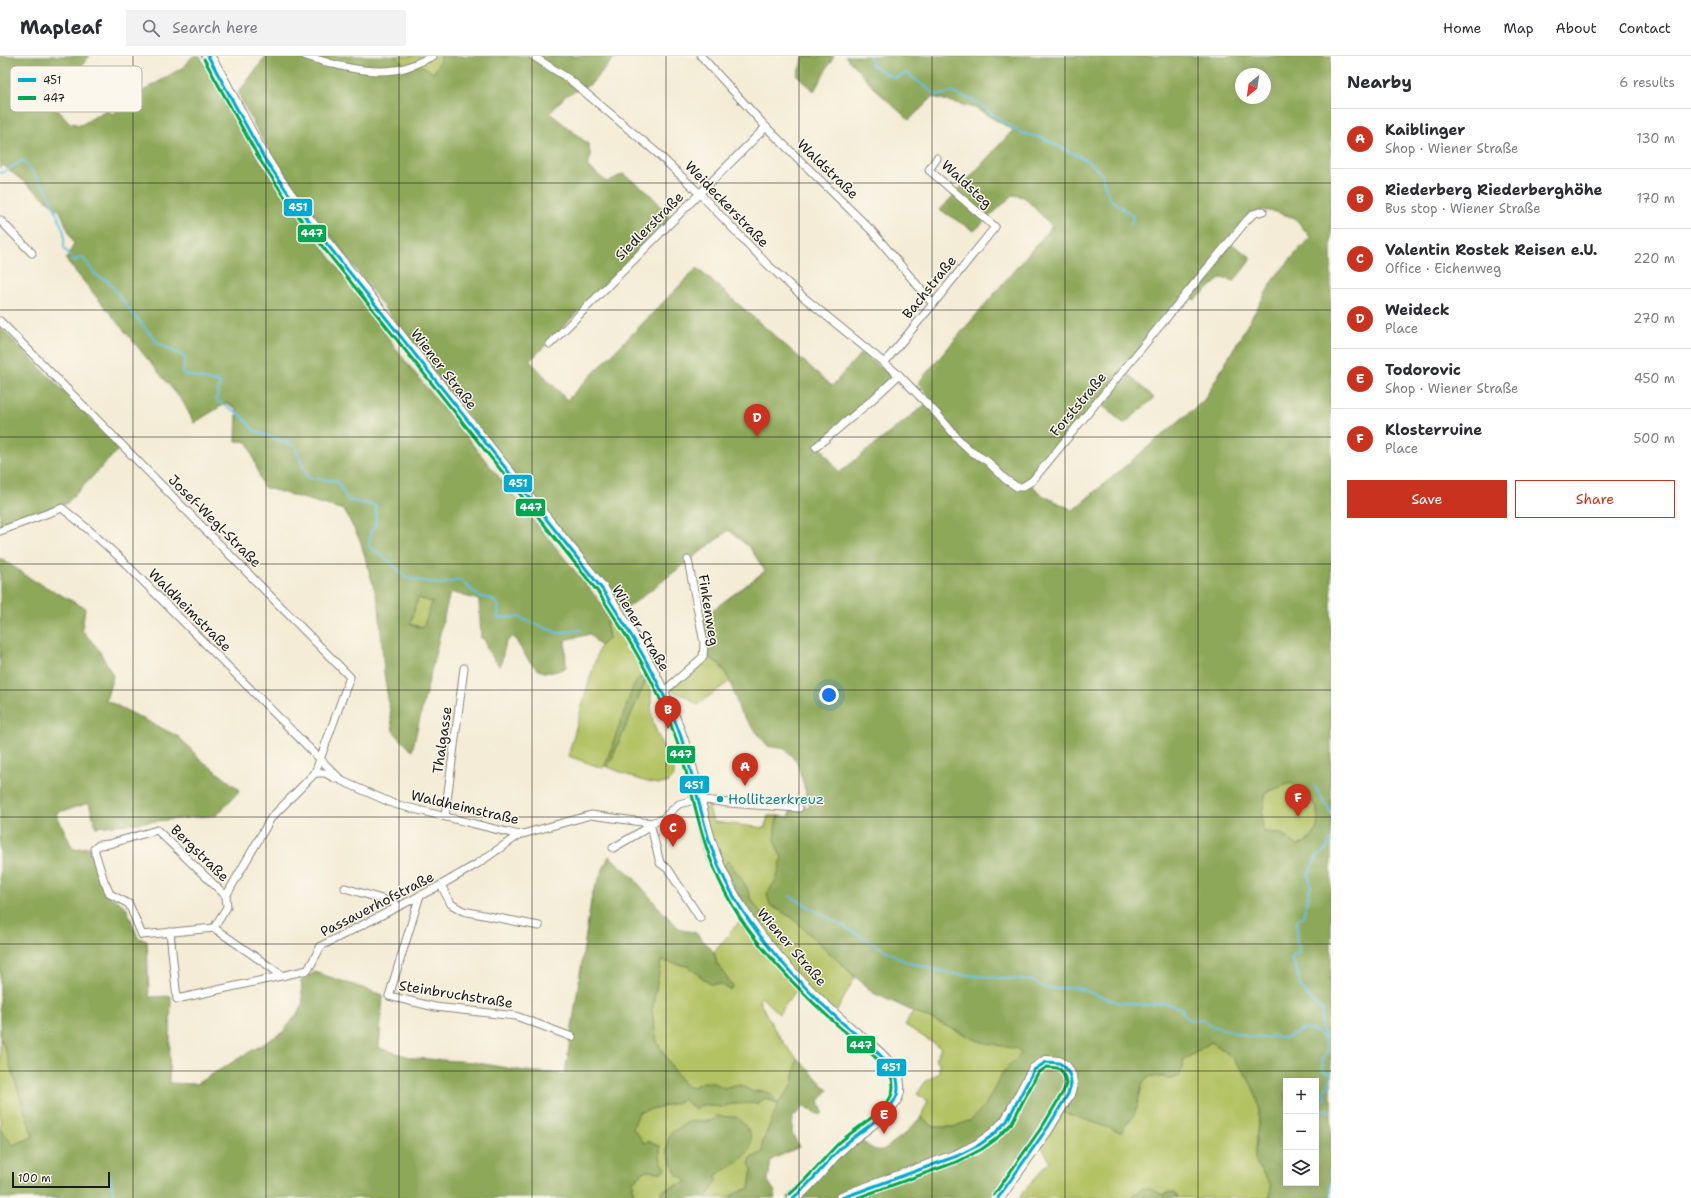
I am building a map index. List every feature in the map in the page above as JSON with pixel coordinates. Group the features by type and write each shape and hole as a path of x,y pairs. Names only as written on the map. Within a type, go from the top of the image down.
{"main road":[{"name":"Wiener Straße","path":"208,56 252,138 275,174 325,242 428,374 602,589 629,631 662,694 687,755 709,841 717,865 728,888 748,921 799,982 893,1069 897,1078 898,1093 891,1106 843,1146 810,1183 793,1198"},
{"path":"842,1198 957,1156 979,1145 994,1135 1007,1121 1034,1070 1046,1062 1059,1063 1065,1067 1070,1076 1070,1087 1068,1094 1032,1151 998,1198"}],"street":[{"path":"306,56 355,70 396,70 410,66 433,56"},
{"name":"Weideckerstraße","path":"533,56 575,84 656,152 700,194 767,264 808,301 898,375"},
{"name":"Waldstraße","path":"701,56 766,127 872,231 933,304"},
{"name":"Siedlerstraße","path":"550,344 766,127"},
{"name":"Waldsteg","path":"937,158 929,170 995,227"},
{"name":"Forststraße","path":"898,375 972,452 987,461 1005,479 1017,487 1022,487 1032,481 1247,220 1253,214 1263,211"},
{"path":"0,220 32,252"},
{"name":"Bachstraße","path":"884,362 995,227"},
{"name":"Josef-Wegl-Straße","path":"0,321 350,677 320,759"},
{"path":"816,446 872,400 898,375"},
{"name":"Waldheimstraße","path":"0,531 62,508 120,558 342,781"},
{"name":"Finkenweg","path":"662,694 703,657 704,643 688,560"},
{"name":"Thalgasse","path":"445,816 464,668"},
{"name":"Bergstraße","path":"170,932 142,935 129,904 110,894 104,881 94,849 99,845 109,844 157,830 226,896 271,818 315,774 320,759"},
{"name":"Waldheimstraße","path":"315,774 325,773 394,804 519,835 591,815 650,823"},
{"path":"613,848 644,830 650,823 661,820 680,804 698,799 728,804 798,808"},
{"path":"650,823 660,863 668,869 700,918"},
{"name":"Passauerhofstraße","path":"170,932 177,999 308,970 322,946 397,906 441,885 477,864 519,835"},
{"path":"441,885 451,904 463,911 539,926"},
{"path":"345,888 395,903 397,906"},
{"name":"Steinbruchstraße","path":"420,895 389,996 436,1007 516,1016 572,1037"},
{"path":"214,928 227,907 226,896"},
{"path":"170,932 214,928 283,976"}],"green space":[{"path":"0,56 89,56 82,66 10,66 10,112 60,112 70,123 81,125 103,112 110,112 114,114 115,112 142,112 142,92 183,67 193,56 200,56 257,156 406,362 613,618 606,623 609,638 600,646 590,634 565,640 566,667 556,671 547,672 540,670 528,660 513,636 506,642 500,667 487,650 485,640 481,638 479,600 450,592 412,751 393,731 384,673 379,605 360,540 344,510 263,487 248,442 236,441 237,409 226,403 194,423 183,402 66,260 74,244 60,211 3,165 0,168","holes":["418,598 432,602 423,628 410,624"]},
{"path":"266,56 396,56 406,67 423,66 434,73 442,56 616,56 591,84 565,96 550,113 588,144 591,157 587,166 607,182 623,174 646,190 671,217 530,361 567,400 697,268 832,386 861,353 894,377 821,447 839,473 931,400 918,383 1052,226 1024,197 1013,195 974,231 940,210 1013,130 975,108 933,97 909,120 878,92 845,56 1331,56 1331,1198 1269,1198 1271,1185 1259,1168 1255,1159 1259,1110 1258,1100 1249,1080 1236,1062 1228,1054 1211,1042 1183,1061 1183,1068 1179,1076 1171,1078 1151,1076 1143,1082 1135,1113 1121,1132 1062,1112 1055,1103 1024,1151 989,1198 787,1198 859,1138 873,1149 883,1150 906,1133 921,1117 933,1127 954,1127 971,1120 985,1106 1003,1072 1021,1054 1018,1049 981,1042 873,993 791,917 770,905 767,894 777,878 782,858 777,848 775,837 775,827 778,816 790,817 790,811 810,807 797,762 785,749 768,746 740,712 730,681 721,665 706,655 699,620 765,571 750,548 729,530 622,612 410,342 277,164 238,93","holes":["1261,210 1276,212 1295,218 1310,237 1275,277 1204,400 1073,510 1042,495 1030,483 1097,401 1124,424 1154,398 1124,370 1184,296 1195,300 1221,278 1234,281 1252,258 1229,242","1292,783 1317,807 1318,821 1316,831 1314,835 1298,846 1280,833 1263,832 1262,813 1266,792"]},
{"path":"396,56 442,56 434,73 406,67"},
{"path":"804,56 834,56 814,91 797,75"},
{"path":"0,327 120,448 66,504 0,526"},
{"path":"0,558 33,580 85,608 82,630 99,650 113,676 106,700 179,737 200,759 240,790 217,815 96,827 89,803 56,813 73,849 88,847 106,894 126,907 138,938 147,940 149,997 171,996 169,1083 196,1084 283,1032 303,1006 301,981 315,972 383,995 379,1048 413,1058 472,1062 524,1071 565,1074 592,894 609,856 632,876 660,909 681,930 695,932 714,952 717,964 733,986 730,990 720,984 710,984 688,966 661,961 652,1011 657,1042 676,1073 686,1086 693,1088 701,1083 709,1082 725,1088 739,1086 753,1092 761,1091 768,1093 778,1104 766,1098 757,1103 732,1104 722,1107 701,1105 696,1109 684,1099 676,1103 639,1112 633,1127 634,1131 644,1143 650,1141 660,1146 660,1158 666,1169 661,1172 645,1171 633,1181 633,1198 0,1198 0,1129 13,1145 33,1137 2,1040 0,1041"},
{"path":"418,598 432,602 424,628 410,624"},
{"path":"613,618 649,677 654,724 661,743 674,768 672,779 666,783 661,784 646,781 608,767 647,678 642,673 633,687 605,766 602,768 568,756 600,646 609,638 606,622"},
{"path":"706,655 720,665 730,681 697,705 687,697 670,690"},
{"path":"642,673 647,678 608,767 605,766 633,687"},
{"path":"1292,783 1317,807 1318,821 1316,831 1314,835 1298,846 1280,833 1263,832 1262,813 1266,792"},
{"path":"713,804 709,808 713,822 765,828 768,816 778,816 775,827 775,837 777,848 782,858 777,878 767,894 770,905 791,917 855,977 837,1011 798,988 779,1014 761,997 759,1000 785,1045 797,1058 793,1084 778,1104 763,1152 752,1169 749,1188 728,1198 706,1198 717,1181 716,1175 721,1172 711,1121 690,1121 667,1151 677,1175 688,1181 661,1191 662,1198 633,1198 633,1181 645,1171 661,1172 665,1169 660,1158 660,1146 644,1143 634,1131 633,1127 639,1112 676,1103 684,1099 701,1105 722,1107 732,1104 757,1103 766,1098 777,1104 761,1090 753,1092 741,1085 734,1085 725,1088 698,1084 693,1088 686,1087 657,1042 652,1011 661,961 688,966 710,984 720,984 730,989 733,986 717,964 714,952 741,920 719,886 702,849 693,809 706,809","holes":["728,861 742,881 763,916 733,886"]},
{"path":"728,861 746,886 750,898 761,914 762,924 759,924 753,918 739,896 723,865"},
{"path":"913,1011 981,1042 1018,1049 1021,1054 1003,1072 985,1106 971,1120 954,1127 933,1127 921,1117 928,1101 917,1094 925,1082 939,1073 939,1062 935,1059 941,1048 905,1025"},
{"path":"2,1040 33,1137 13,1145 0,1129 0,1041"},
{"path":"1211,1042 1228,1054 1236,1062 1249,1080 1258,1100 1259,1110 1255,1159 1259,1168 1271,1185 1269,1198 1178,1198 1175,1193 1170,1192 1164,1195 1150,1189 1142,1188 1130,1198 1018,1198 1050,1161 1042,1147 1062,1112 1135,1113 1143,1082 1151,1076 1171,1078 1183,1068 1183,1061"},
{"path":"797,1058 828,1090 819,1101 823,1113 820,1115 805,1106 793,1117 792,1133 799,1147 771,1160 768,1181 775,1192 775,1198 728,1198 749,1188 752,1169 749,1164 751,1158 763,1152 762,1144 778,1104 793,1084"},
{"path":"716,1116 737,1117 744,1124 751,1137 751,1145 748,1151 737,1163 716,1175 717,1181 706,1198 662,1198 661,1191 688,1181 677,1175 667,1151 668,1139 672,1132 690,1121 711,1121"},
{"path":"1142,1188 1150,1189 1164,1195 1170,1192 1175,1193 1178,1198 1130,1198"}],"waterway":[{"path":"870,56 870,64 894,78 907,73 936,95 953,93 979,103 1000,120 1021,133 1042,138 1088,161 1101,173 1109,198 1133,216 1131,225"},
{"path":"0,172 2,173 23,160 49,194 64,232 64,248 74,261 82,257 97,276 109,282 132,313 158,343 185,357 183,374 220,383 216,400 241,415 255,431 295,446 308,478 337,481 348,500 376,506 375,526 370,533 369,547 392,563 406,578 441,584 461,580 479,597 490,598 499,606 498,618 518,617 558,633 581,630"},
{"path":"1315,786 1331,813"},
{"path":"1331,839 1328,847 1323,853 1317,856 1308,876 1311,885 1303,916 1298,919 1296,925 1299,953 1294,955 1291,960 1297,970 1301,987 1308,997 1323,1011 1321,1030 1324,1033 1328,1050 1322,1062 1323,1071 1331,1073"},
{"path":"790,896 906,962 954,974 1033,981 1047,989 1075,987 1116,1002 1146,1005 1165,1003 1181,1008 1187,1019 1194,1021 1202,1019 1212,1026 1250,1037 1265,1038 1273,1036 1286,1038 1304,1029 1314,1031 1324,1038"},
{"path":"1331,1076 1329,1085 1321,1091 1326,1096 1325,1099 1317,1106 1317,1109 1321,1111 1326,1109 1331,1111"},
{"path":"1331,1165 1331,1177"},
{"path":"110,1174 114,1198"},
{"path":"1331,1182 1331,1197"}],"transit line":[{"name":"451","path":"208,56 264,158 299,209 602,589 624,624 655,677 680,734 710,843 717,863 747,918 773,952 801,983 833,1014 880,1055 890,1065 895,1073 898,1082 898,1092 896,1098 890,1106 876,1121 842,1147 793,1198"},
{"name":"447","path":"204,59 260,160 295,212 598,592 620,626 651,679 668,717 684,763 709,856 726,895 741,919 766,952 813,1003 876,1058 891,1076 893,1091 889,1100 884,1106 872,1118 839,1143 790,1194"},
{"name":"451","path":"842,1198 957,1156 979,1145 993,1135 1007,1121 1034,1070 1046,1062 1059,1063 1065,1067 1070,1076 1071,1084 1068,1094 1048,1127 998,1198"},
{"name":"447","path":"857,1198 959,1161 982,1149 996,1139 1011,1124 1038,1073 1047,1067 1061,1070 1066,1084 1063,1092 1044,1124 994,1195"}],"place":[{"name":"Weideck","path":"757,437"},
{"name":"Riederberg Riederberghöhe","path":"668,729"},
{"name":"Kaiblinger","path":"745,786"},
{"name":"Hollitzerkreuz","path":"720,799"},
{"name":"Klosterruine","path":"1298,817"},
{"name":"Valentin Rostek Reisen e.U.","path":"673,847"},
{"name":"Todorovic","path":"884,1134"}]}
